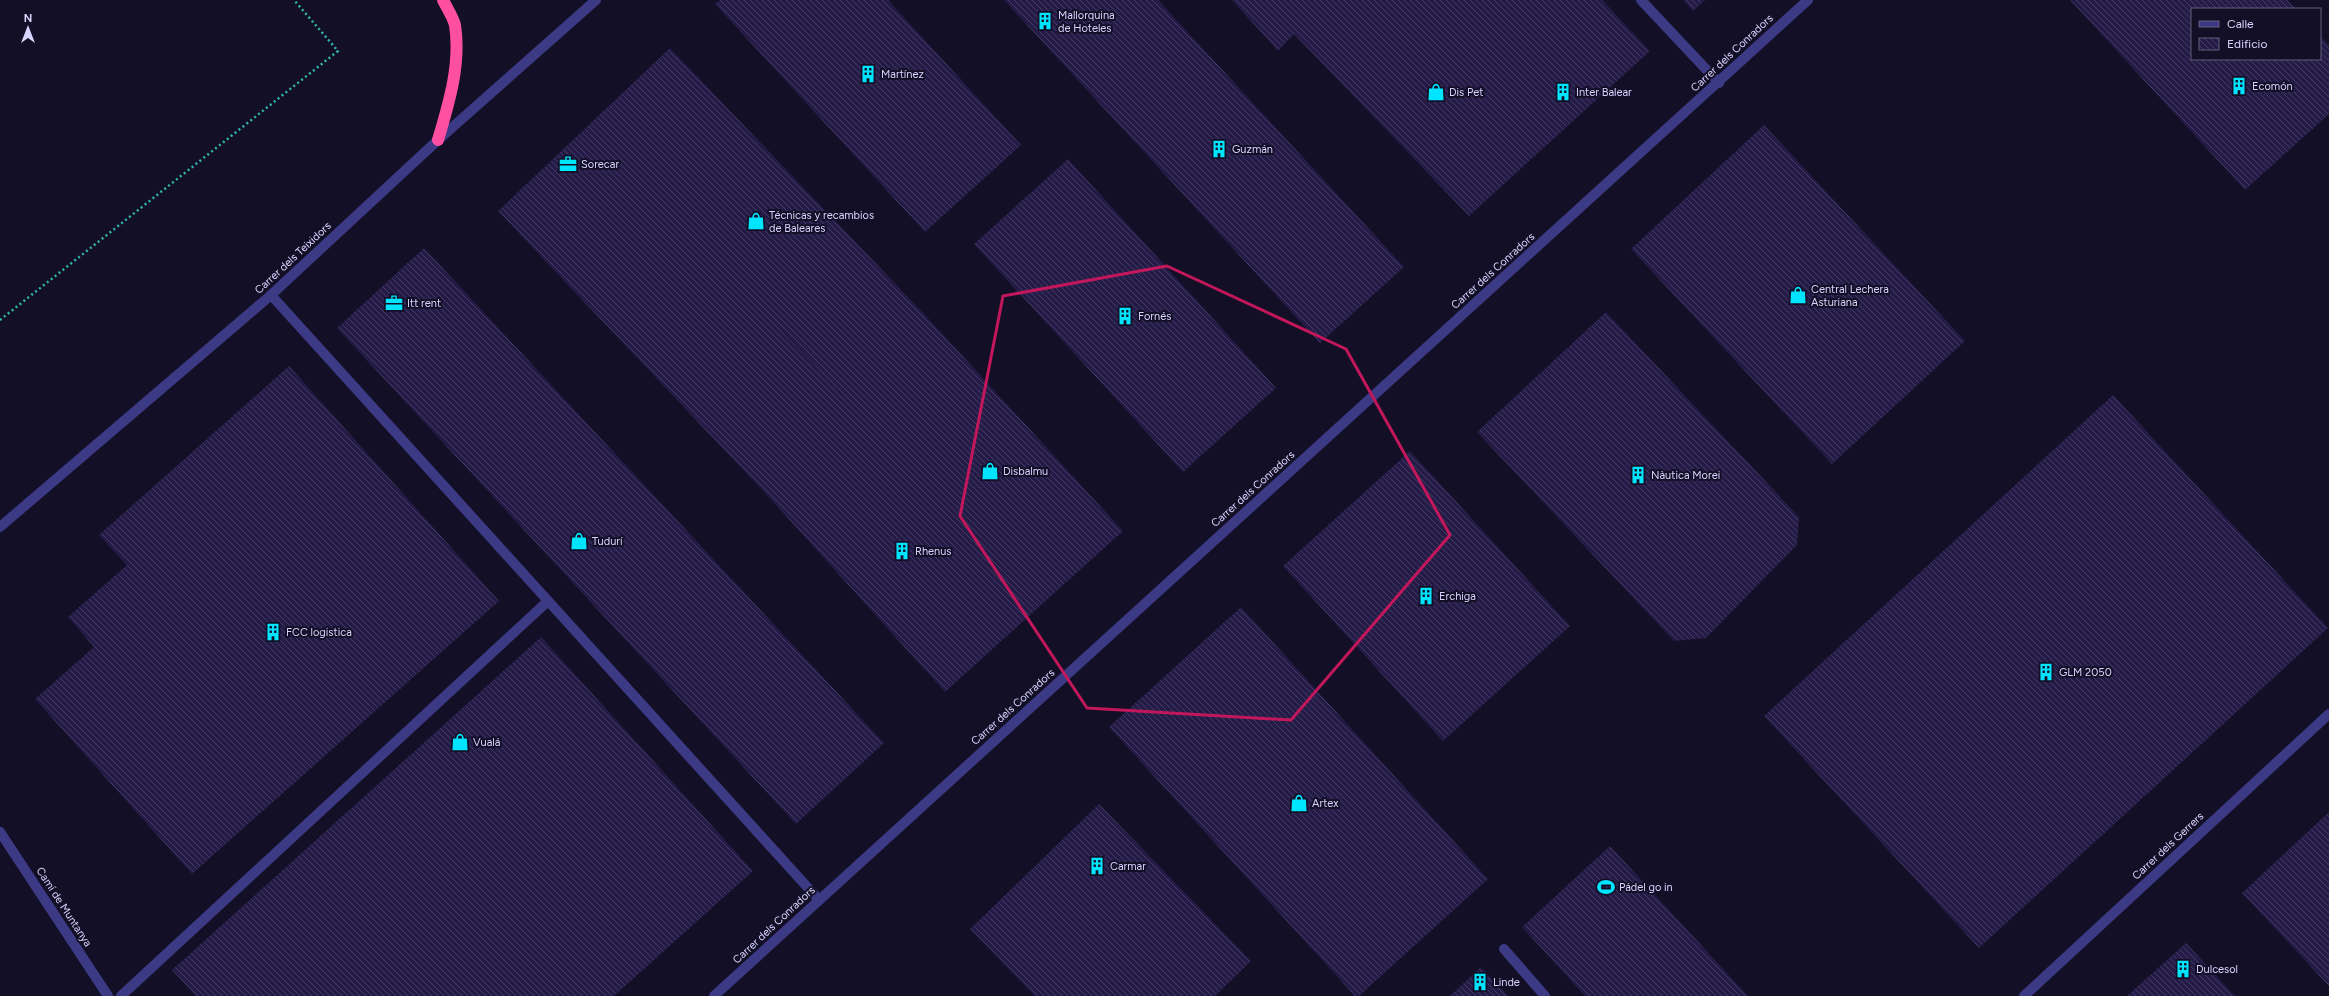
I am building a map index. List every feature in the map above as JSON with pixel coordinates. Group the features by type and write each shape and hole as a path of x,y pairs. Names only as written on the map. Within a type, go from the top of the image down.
{"highway":[{"path":"438,140 447,109 456,62 455,24 443,0"}],"street":[{"name":"Carrer dels Teixidors","path":"0,527 271,295 438,140 596,0"},
{"path":"1641,0 1719,83"},
{"name":"Carrer dels Conradors","path":"714,996 1719,83 1808,0"},
{"path":"271,295 818,900"},
{"path":"121,996 548,602"},
{"name":"Carrer dels Gerrers","path":"2024,996 2329,714"},
{"name":"Camí de Muntanya","path":"0,832 108,996"},
{"path":"1504,949 1546,996"}],"path":[{"path":"0,320 338,51 294,0"}],"highlighted area":[{"path":"1167,266 1346,349 1450,535 1291,720 1087,708 960,516 1003,296"}],"building":[{"name":"Martínez","path":"720,0 888,0 1021,145 925,232 715,4"},
{"name":"Guzmán","path":"1004,0 1158,0 1404,267 1320,343"},
{"name":"Dis Pet","path":"1232,0 1602,0 1650,51 1469,216 1294,34 1278,51"},
{"path":"1683,0 1705,0 1693,11"},
{"name":"Ecomón","path":"2070,0 2287,0 2295,8 2191,8 2191,60 2321,60 2321,37 2329,45 2329,114 2245,190"},
{"path":"670,48 925,315 1123,531 945,692 767,495 498,211","holes":["780,328 828,379 780,329"]},
{"name":"Central Lechera Asturiana","path":"1764,125 1965,341 1832,464 1631,249"},
{"name":"Fornés","path":"1068,159 1276,388 1183,472 974,244"},
{"path":"424,248 884,743 796,824 337,328"},
{"name":"Nàutica Morei","path":"1606,312 1799,517 1797,545 1706,638 1674,641 1477,432"},
{"name":"FCC logistica","path":"289,366 499,601 192,874 35,699 94,647 68,617 127,565 99,535"},
{"name":"GLM 2050","path":"2113,395 2328,628 1979,948 1764,716"},
{"name":"Erchiga","path":"1410,451 1570,626 1443,741 1283,566"},
{"name":"Artex","path":"1241,607 1488,879 1359,996 1355,996 1109,727"},
{"path":"541,637 753,871 614,996 196,996 172,970"},
{"name":"Carmar","path":"1099,804 1251,961 1215,996 1035,996 970,929"},
{"path":"2329,812 2329,986 2242,893"},
{"name":"Pádel go in","path":"1610,846 1748,996 1585,996 1522,927"},
{"name":"Dulcesol","path":"2186,943 2235,996 2127,996"},
{"name":"Linde","path":"1481,967 1508,996 1450,996"}],"place":[{"name":"Mallorquina de Hoteles","path":"1045,21"},
{"name":"Martínez","path":"868,74"},
{"name":"Ecomón","path":"2239,86"},
{"name":"Dis Pet","path":"1436,92"},
{"name":"Inter Balear","path":"1563,92"},
{"name":"Guzmán","path":"1219,149"},
{"name":"Sorecar","path":"568,164"},
{"name":"Técnicas y recambios de Baleares","path":"756,221"},
{"name":"Central Lechera Asturiana","path":"1798,295"},
{"name":"Itt rent","path":"394,303"},
{"name":"Fornés","path":"1125,316"},
{"name":"Disbalmu","path":"990,471"},
{"name":"Nàutica Morei","path":"1638,475"},
{"name":"Tudurí","path":"579,541"},
{"name":"Rhenus","path":"902,551"},
{"name":"Erchiga","path":"1426,596"},
{"name":"FCC logistica","path":"273,632"},
{"name":"GLM 2050","path":"2046,672"},
{"name":"Vualá","path":"460,742"},
{"name":"Artex","path":"1299,803"},
{"name":"Carmar","path":"1097,866"},
{"name":"Pádel go in","path":"1606,887"},
{"name":"Dulcesol","path":"2183,969"},
{"name":"Linde","path":"1480,982"}]}
